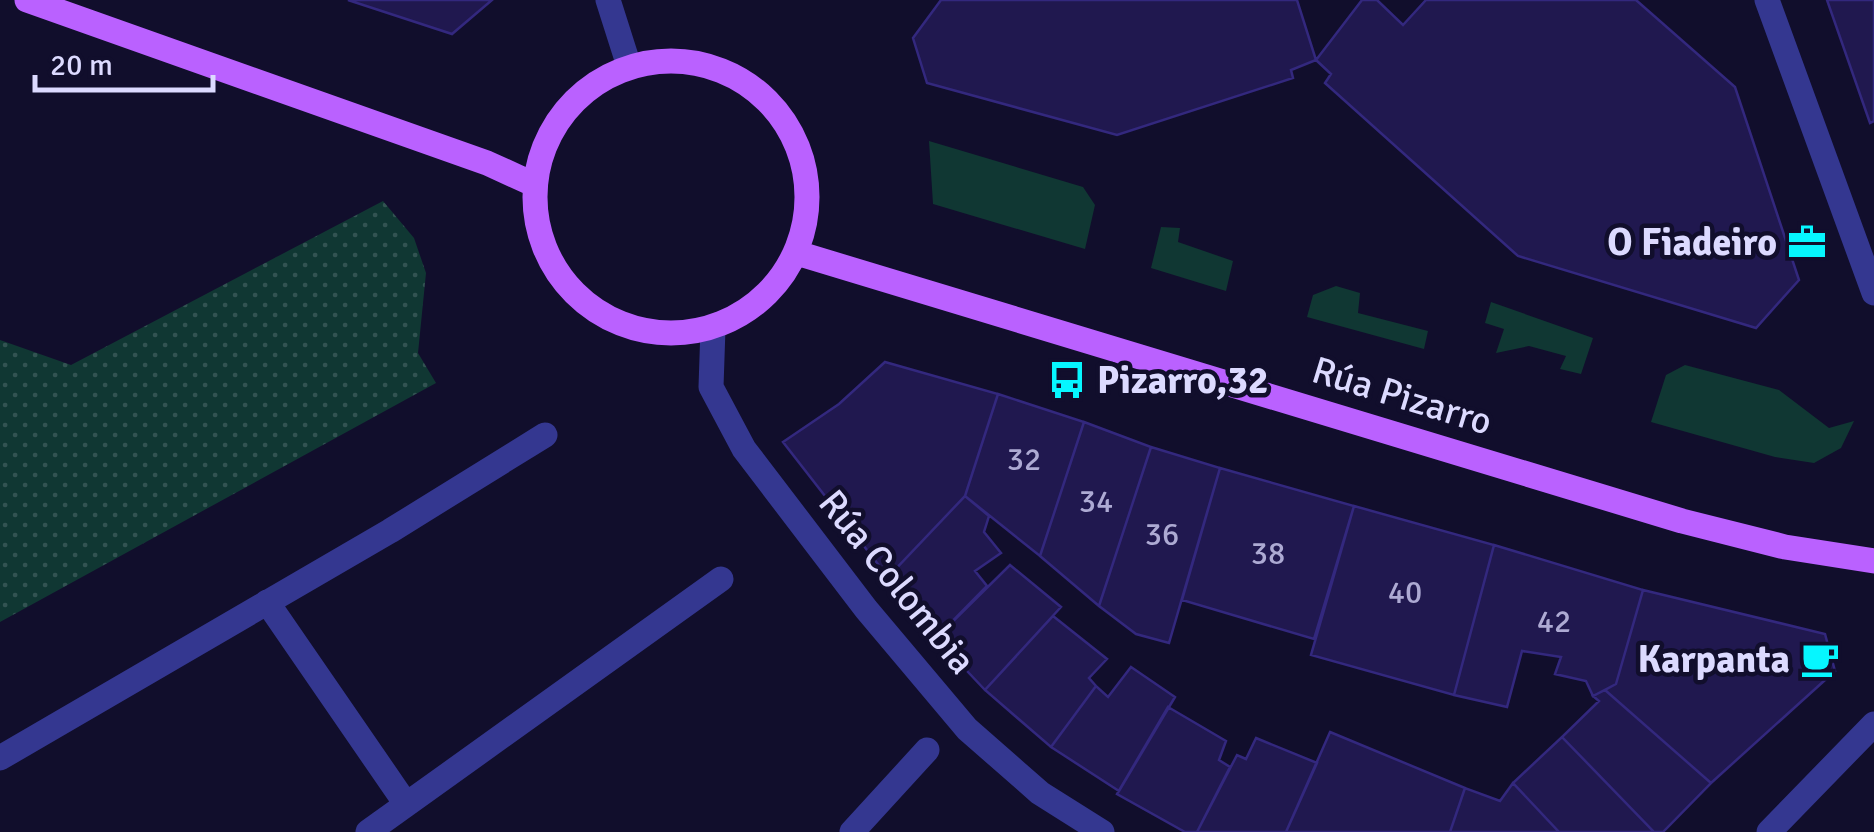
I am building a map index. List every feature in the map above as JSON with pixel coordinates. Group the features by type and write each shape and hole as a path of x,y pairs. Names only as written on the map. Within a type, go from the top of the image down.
{"main road":[{"path":"27,0 487,164 533,184"},
{"path":"674,60 718,69 757,91 786,124 804,165 808,210 796,253 782,278 762,299 714,328 671,334 626,327 586,305 554,272 536,229 533,184 543,144 564,111 593,84 629,66 674,60"},
{"name":"Rúa Pizarro","path":"796,253 1682,520 1785,546 1874,561"}],"street":[{"path":"608,0 629,66"},
{"path":"1767,0 1874,294"},
{"name":"Rúa Colombia","path":"714,328 711,387 744,449 866,609 967,729 1040,793 1102,832"},
{"path":"0,758 545,435"},
{"path":"368,832 721,580"},
{"path":"267,602 406,804"},
{"path":"1769,832 1874,724"},
{"path":"852,832 927,750"}],"green space":[{"path":"929,141 1083,187 1095,205 1085,249 933,204"},
{"path":"383,201 414,238 426,273 418,353 436,383 0,622 0,340 71,365"},
{"path":"1161,227 1180,228 1178,242 1233,261 1226,291 1151,268"},
{"path":"1336,286 1360,293 1358,313 1428,331 1424,349 1307,317 1313,295"},
{"path":"1491,302 1593,338 1581,374 1560,369 1566,356 1529,346 1496,353 1504,329 1485,323"},
{"path":"1685,365 1779,390 1829,428 1854,421 1841,448 1814,463 1775,457 1651,422 1666,375"}],"building":[{"path":"348,0 492,0 452,34"},
{"path":"941,0 1297,0 1316,60 1291,70 1293,78 1117,135 927,83 913,38"},
{"path":"1362,0 1377,0 1403,25 1426,0 1636,0 1735,87 1799,280 1756,328 1518,256 1325,83 1331,74 1316,60"},
{"path":"1827,0 1874,0 1874,121 1870,123"},
{"path":"885,362 998,394 965,496 888,577 783,442 839,404"},
{"path":"998,394 1084,422 1040,556 965,496"},
{"path":"1084,422 1151,447 1099,606 1040,556"},
{"path":"1151,447 1220,468 1169,643 1136,634 1099,606"},
{"path":"1220,468 1354,506 1314,639 1182,600"},
{"path":"965,496 989,516 984,532 1001,553 975,571 987,586 936,638 888,577"},
{"path":"1354,506 1494,545 1454,695 1311,655"},
{"path":"1494,545 1643,590 1616,684 1593,696 1586,681 1555,674 1561,657 1522,651 1507,707 1454,695"},
{"path":"1010,565 1061,607 985,690 936,638"},
{"path":"1643,590 1825,634 1835,671 1711,783 1605,690 1616,684"},
{"path":"1053,616 1107,659 1089,678 1096,686 1051,747 985,690"},
{"path":"1131,667 1175,697 1119,791 1051,747 1096,686 1108,697"},
{"path":"1605,690 1711,783 1663,832 1654,832 1562,737 1599,701 1593,696"},
{"path":"1168,707 1226,741 1219,760 1230,767 1197,832 1185,832 1117,794"},
{"path":"1330,732 1465,788 1450,832 1286,832"},
{"path":"1562,737 1654,832 1559,832 1513,783"},
{"path":"1256,738 1317,763 1286,832 1197,832 1237,755 1246,759"},
{"path":"1513,783 1559,832 1450,832 1465,788 1500,801"}],"place":[{"name":"O Fiadeiro","path":"1807,242"},
{"name":"Pizarro,32","path":"1067,380"},
{"name":"Karpanta","path":"1820,659"}]}
